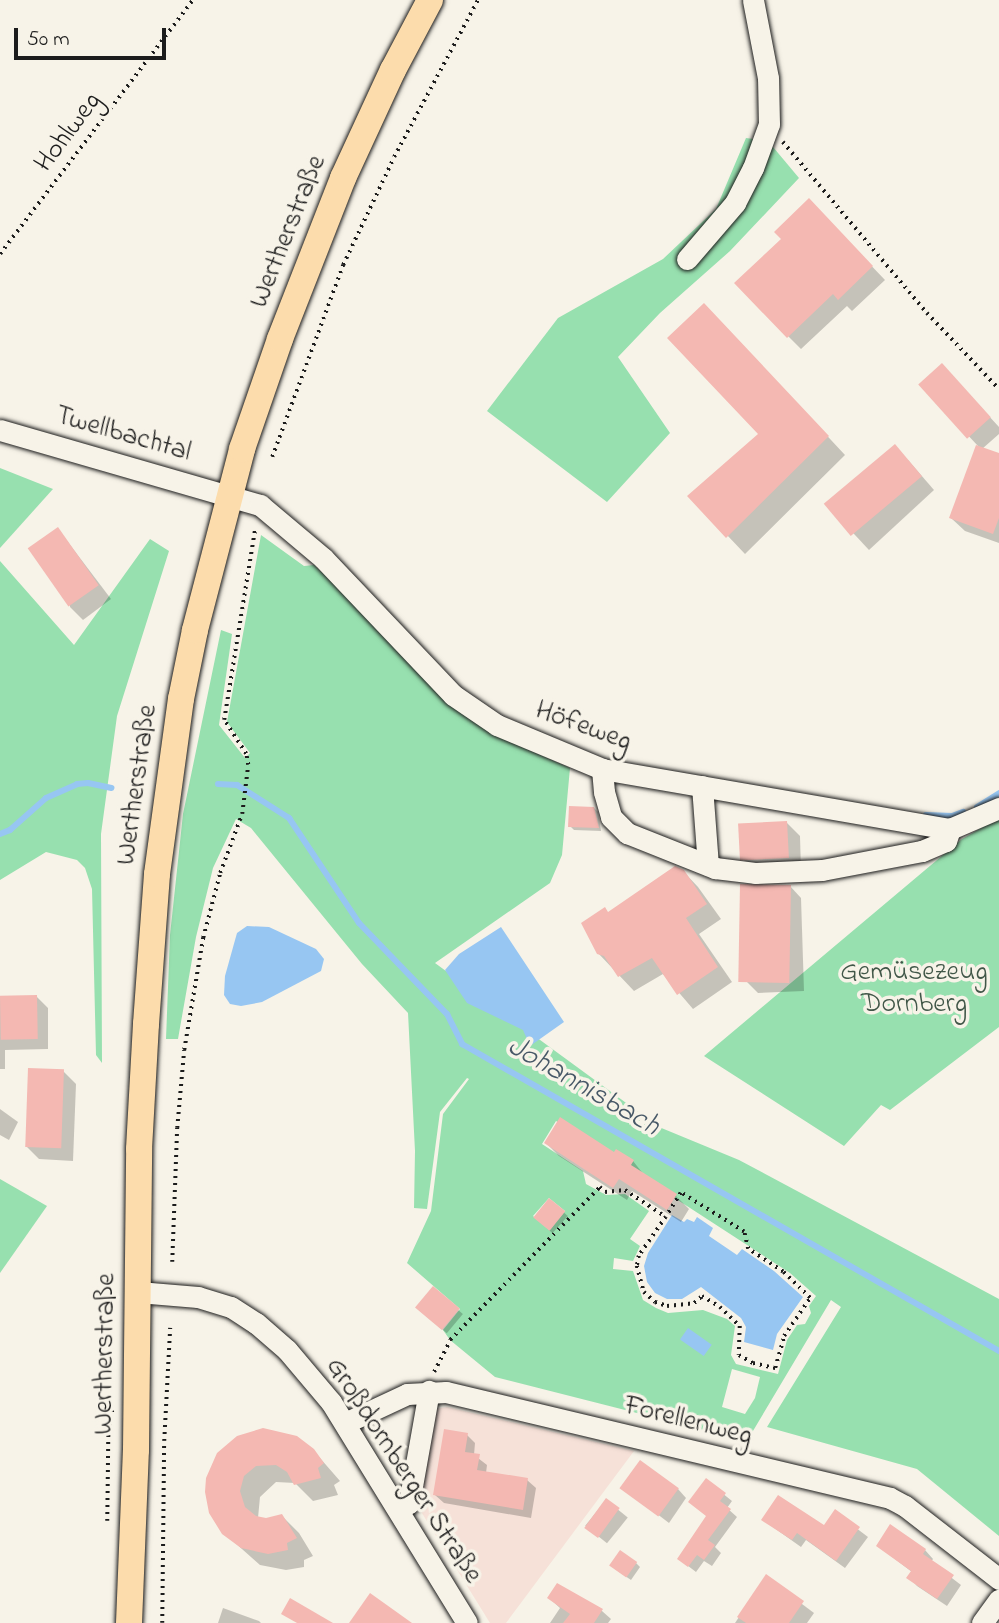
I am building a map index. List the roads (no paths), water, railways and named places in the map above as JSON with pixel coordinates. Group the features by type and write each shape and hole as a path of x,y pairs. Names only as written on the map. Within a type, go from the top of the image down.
{"main road":[{"name":"Wertherstraße","path":"129,1623 139,1149 159,854 183,688 242,449 276,351 342,178 393,70 430,0"}],"street":[{"path":"687,259 735,203 753,168 769,124 768,78 753,0"},
{"name":"Twellbachtal","path":"0,430 230,495"},
{"name":"Höfeweg","path":"230,495 260,505 285,523 323,558 453,695 497,725 603,769 950,829"},
{"path":"603,769 604,792 611,817 627,833 708,866 755,873 822,870 922,851 946,841 950,829 999,808"},
{"path":"702,786 708,866"},
{"name":"Großdornberger Straße","path":"138,1292 198,1297 231,1307 256,1323 318,1383 467,1623"},
{"path":"398,1509 410,1503 429,1391"},
{"name":"Forellenweg","path":"345,1423 389,1400 429,1391 446,1392 890,1498 905,1506 999,1579"},
{"path":"982,1623 999,1600"}],"water":[{"path":"247,926 269,927 316,949 324,959 321,971 262,1002 241,1006 230,1004 224,995 225,976 237,933"},
{"path":"501,927 564,1022 530,1046 523,1030 467,1003 445,970 459,954"},
{"path":"672,1215 684,1222 687,1219 694,1222 697,1217 713,1228 709,1236 737,1255 742,1249 774,1271 803,1297 777,1334 773,1350 744,1342 746,1327 741,1318 701,1287 682,1299 667,1299 655,1293 647,1282 644,1266 648,1253"},
{"path":"688,1328 712,1345 704,1356 680,1339"}],"waterway":[{"name":"Johannisbach","path":"0,834 10,830 46,798 77,784 88,783 111,788"},
{"name":"Johannisbach","path":"218,784 237,785 289,818 359,923 447,1014 462,1044 999,1351"},
{"path":"977,807 999,793"},
{"path":"926,815 952,816 963,812"}],"park label":[{"name":"Gemüsezeug Dornberg","path":"914,989"}]}
